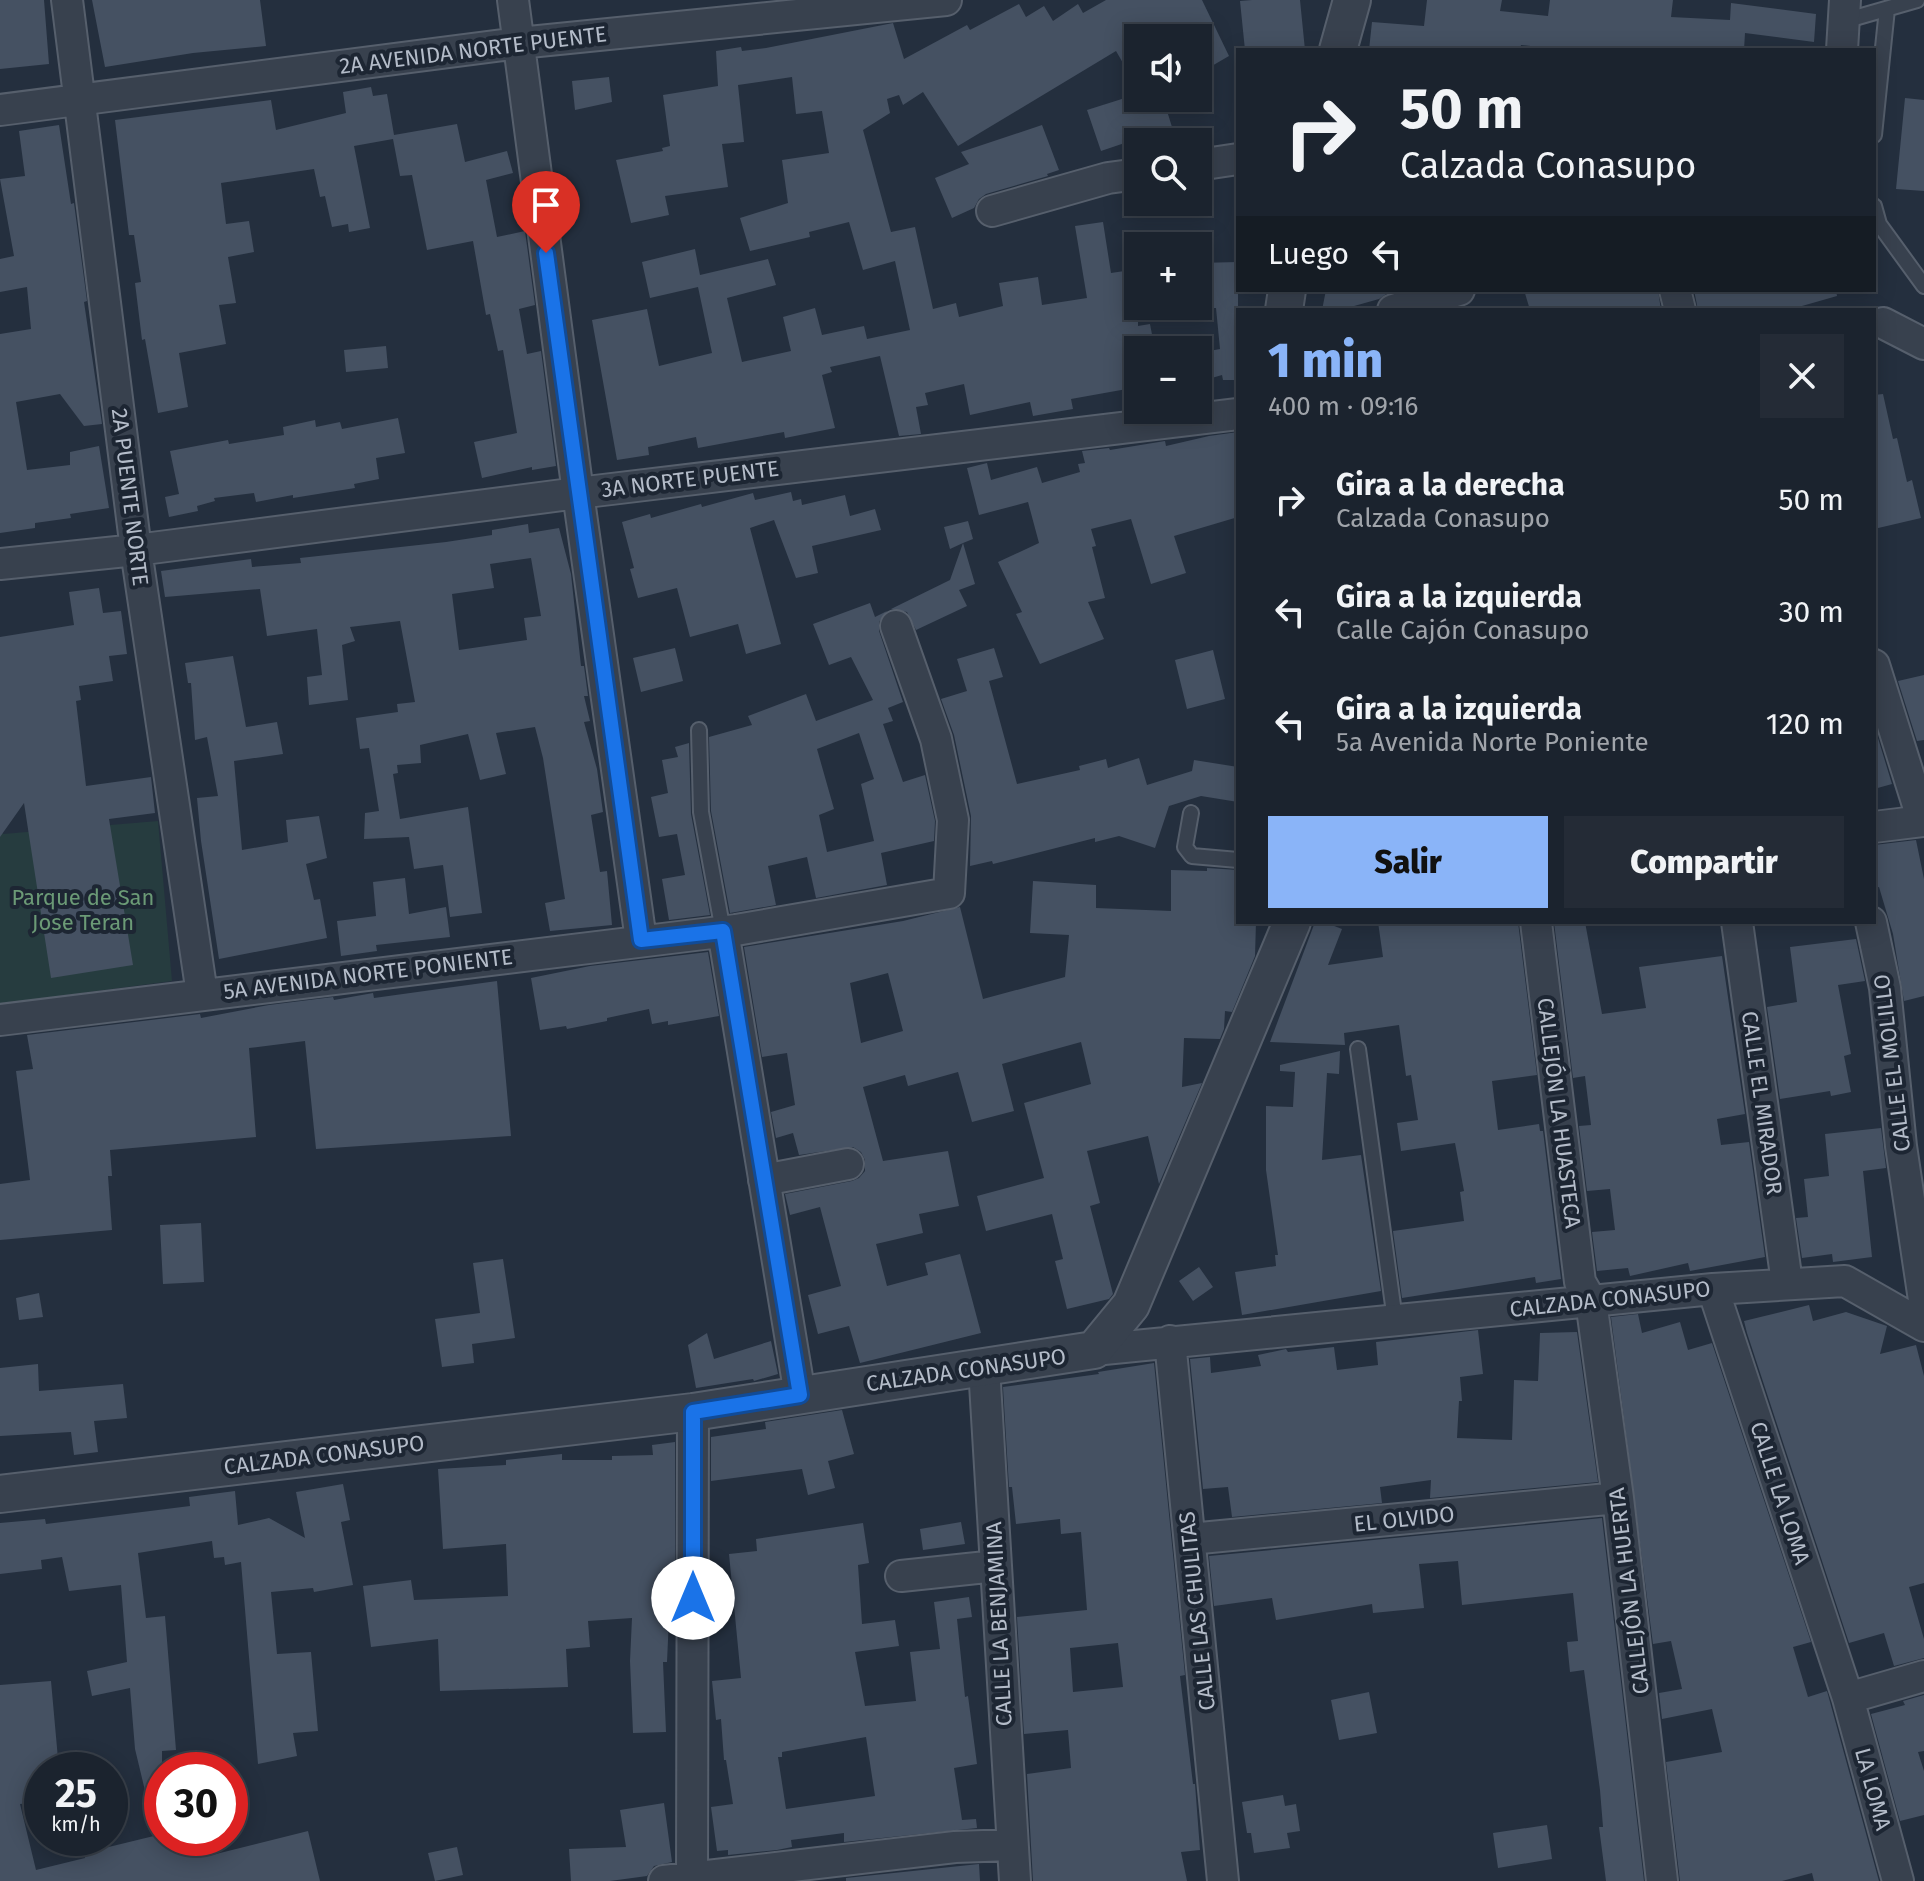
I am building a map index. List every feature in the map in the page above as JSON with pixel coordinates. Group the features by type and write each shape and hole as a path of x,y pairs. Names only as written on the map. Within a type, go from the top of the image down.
{"street":[{"name":"2A PUENTE NORTE","path":"67,0 136,550 202,994"},
{"path":"513,0 641,940"},
{"name":"2A AVENIDA NORTE PUENTE","path":"0,110 519,43 946,0"},
{"path":"1339,48 1352,0"},
{"path":"1212,163 1236,159"},
{"path":"992,211 1124,176"},
{"path":"1400,308 1452,292"},
{"path":"1883,323 1924,344"},
{"name":"3A NORTE PUENTE","path":"0,564 136,550 578,493 1236,414"},
{"name":"5A AVENIDA NORTE PONIENTE","path":"0,1020 730,930 949,893 953,820 936,739 896,626"},
{"path":"1876,671 1923,821 1876,827"},
{"path":"1094,1350 1131,1305 1291,924"},
{"name":"CALLEJÓN LA HUASTECA","path":"1536,924 1580,1282 1591,1301"},
{"name":"CALLE EL MIRADOR","path":"1737,924 1787,1283"},
{"name":"CALLE EL MOLILLO","path":"1871,924 1885,988 1901,1146 1924,1300"},
{"path":"730,930 764,1180 800,1395"},
{"path":"764,1180 848,1164"},
{"name":"CALZADA CONASUPO","path":"0,1494 693,1412 1094,1350 1713,1289 1845,1281 1924,1326"},
{"name":"CALLE LA LOMA","path":"1713,1289 1848,1698"},
{"name":"CALLEJÓN LA HUERTA","path":"1591,1301 1618,1498 1662,1881"},
{"name":"CALLE LAS CHULITAS","path":"1170,1341 1223,1881"},
{"name":"CALLE LA BENJAMINA","path":"984,1367 1015,1881"},
{"path":"693,1412 683,1880 955,1847 1012,1845"},
{"name":"EL OLVIDO","path":"1190,1539 1618,1498"},
{"path":"901,1576 996,1566"},
{"path":"1848,1698 1924,1676"},
{"name":"LA LOMA","path":"1848,1698 1898,1881"}],"lane":[{"path":"1844,24 1917,0"},
{"path":"1876,116 1887,9"},
{"path":"1876,213 1879,224 1924,286"},
{"path":"699,730 701,812 730,930"},
{"path":"1191,813 1185,847 1192,856 1236,860"},
{"path":"1358,1049 1395,1320"}],"green space":[{"name":"Parque de San Jose Teran","path":"158,821 172,981 0,1004 0,822 3,834"}],"building":[{"path":"0,0 44,0 49,64 0,69"},
{"path":"92,0 260,0 266,46 193,53 105,67"},
{"path":"1106,0 1202,0 1229,56 1212,66 1212,24 1124,24 1124,65 1116,51 958,146 923,92 903,105 899,95 887,99 890,113 863,130 891,232 915,227 933,309 956,303 959,317 1003,306 999,283 1038,277 1042,305 1087,298 1075,226 1103,222 1111,273 1124,271 1124,320 1138,320 1138,326 1150,324 1152,336 1124,336 1124,390 1071,399 1073,409 1033,416 1030,402 970,415 964,384 925,393 928,405 916,407 921,434 899,436 880,356 830,367 832,372 822,375 835,428 785,438 784,432 698,448 696,437 648,447 649,455 617,460 592,320 647,309 659,366 712,353 698,287 650,298 642,262 695,249 700,275 768,259 776,285 727,298 742,362 791,351 783,317 815,308 822,335 864,326 867,339 910,330 895,261 863,270 849,222 809,232 810,237 750,251 740,218 788,203 782,160 829,153 822,111 796,114 792,77 738,85 744,142 722,144 728,187 665,196 669,215 631,223 616,160 663,151 662,148 670,146 663,95 718,86 716,51 741,47 742,51 766,48 893,23 904,59 967,25 970,30 1019,4 1026,17 1044,6 1053,21 1078,4 1083,13"},
{"path":"1300,0 1305,48 1245,48 1240,1"},
{"path":"1427,0 1502,0 1500,11 1548,16 1550,0 1673,0 1671,17 1730,20 1731,3 1816,14 1814,42 1745,33 1744,48 1549,48 1521,45 1520,48 1369,48 1372,22 1424,26"},
{"path":"609,77 612,102 575,110 572,81"},
{"path":"371,87 373,96 387,94 394,135 457,124 465,162 507,151 513,173 486,180 497,237 525,231 535,305 519,309 527,354 541,351 556,466 532,470 532,467 482,478 474,442 517,433 503,350 498,351 490,314 486,315 473,241 427,250 412,175 400,176 393,139 354,146 370,228 349,232 348,224 332,227 325,196 320,197 314,169 221,183 226,224 249,221 254,252 228,257 236,303 219,305 226,344 179,353 188,407 158,413 145,339 142,340 135,283 141,282 134,235 129,235 115,120 271,100 276,130 346,113 343,92"},
{"path":"1124,98 1124,112 1167,112 1172,127 1124,128 1124,143 1101,151 1087,110"},
{"path":"1905,98 1924,100 1924,191 1896,189"},
{"path":"59,125 71,204 74,203 87,301 84,302 102,424 84,426 60,394 16,402 27,470 70,465 70,452 99,446 109,508 35,523 35,528 0,533 0,334 31,329 27,287 0,292 0,259 14,256 0,179 25,176 19,131"},
{"path":"1042,125 1059,170 986,194 974,208 952,218 935,178 969,164 961,152"},
{"path":"1236,262 1236,380 1223,380 1222,375 1212,378 1212,350 1220,349 1216,308 1212,308 1212,263"},
{"path":"1326,292 1389,292 1379,299 1347,308 1322,308"},
{"path":"1525,292 1658,292 1661,308 1529,308"},
{"path":"1694,292 1836,292 1837,296 1795,308 1698,308"},
{"path":"386,346 388,368 346,372 344,350"},
{"path":"1883,394 1893,439 1897,438 1907,482 1912,480 1921,518 1876,529 1876,395"},
{"path":"398,418 405,453 376,458 379,479 354,484 355,488 293,498 293,495 256,502 254,493 214,498 215,501 197,506 198,511 169,517 165,497 179,494 170,451 228,440 229,444 284,435 283,427 315,420 316,427 340,422 342,429"},
{"path":"1236,432 1236,518 1174,536 1186,573 1151,584 1131,519 1091,529 1096,546 1092,547 1105,598 1088,602 1104,639 1040,664 1016,614 1022,612 998,562 1039,543 1028,502 979,515 967,468 987,463 991,480 1037,467 1042,483 1080,472 1078,464 1085,463 1082,451 1165,441 1166,446"},
{"path":"791,492 793,501 801,499 802,505 845,495 850,516 875,509 881,530 812,546 818,573 796,578 774,520 750,528 781,644 746,654 738,624 690,637 677,588 638,598 622,522 650,514 651,518 701,504 702,507 753,493 755,500"},
{"path":"968,521 973,539 950,549 944,527"},
{"path":"528,524 529,533 559,528 571,574 581,666 584,666 588,696 584,696 590,721 584,722 597,769 603,812 591,815 600,872 607,871 612,925 550,931 545,903 565,899 543,758 535,727 496,733 506,774 480,780 468,734 420,745 421,763 397,765 398,773 393,774 400,819 468,807 482,913 450,917 443,865 414,869 409,837 364,839 365,813 379,811 369,748 360,749 356,718 398,712 397,704 415,702 400,621 350,627 355,641 342,645 348,700 309,705 307,677 322,675 317,629 267,636 260,589 165,597 161,571 251,559 252,567 301,563 300,558 446,542 492,535 492,530","holes":["531,558 541,616 524,618 527,640 459,650 452,594 494,588 490,564"]},
{"path":"963,543 975,584 959,590 967,606 916,630 907,612 891,609 950,580"},
{"path":"99,588 103,613 121,611 127,654 109,656 113,681 79,686 81,700 76,701 86,786 151,777 155,813 109,819 133,965 51,978 24,803 0,837 0,637 74,625 69,592"},
{"path":"870,603 875,617 887,611 879,622 879,631 903,702 888,708 893,721 883,724 903,782 925,775 935,821 934,841 881,853 887,885 816,898 807,857 768,866 776,905 730,913 711,811 709,737 752,725 748,716 806,694 816,721 873,700 851,657 829,665 813,624","holes":["859,733 874,779 861,784 874,841 827,852 819,815 834,809 817,749"]},
{"path":"675,648 683,681 641,692 633,658"},
{"path":"994,648 1003,677 989,681 1017,784 1080,770 1079,766 1106,759 1108,768 1139,758 1147,785 1192,771 1194,760 1236,767 1236,802 1201,796 1169,806 1155,848 1119,836 1095,842 1095,838 993,864 992,861 970,866 971,816 954,735 941,699 967,691 957,659"},
{"path":"1213,650 1225,699 1187,709 1175,660"},
{"path":"233,656 246,727 277,722 283,754 234,761 242,850 288,842 286,820 319,816 327,858 306,864 314,900 320,899 327,938 219,959 197,798 218,796 207,737 195,740 191,683 188,683 185,663"},
{"path":"1924,675 1924,740 1917,741 1898,681"},
{"path":"1876,732 1892,784 1876,788"},
{"path":"689,743 691,814 710,915 669,920 662,879 685,875 677,834 659,837 651,797 668,793 662,760 678,757 675,747"},
{"path":"1916,840 1924,879 1924,996 1904,1001 1893,934 1879,887 1876,888 1876,845"},
{"path":"1171,870 1236,870 1236,924 1256,924 1255,956 1232,1012 1225,1011 1220,1039 1184,1038 1182,1087 1202,1083 1159,1184 1148,1136 1087,1151 1100,1203 1090,1206 1113,1294 1109,1299 1067,1309 1055,1261 1063,1259 1052,1214 986,1231 977,1196 1044,1178 1024,1103 1091,1084 1081,1042 1002,1064 1014,1111 972,1122 958,1072 908,1086 905,1075 863,1087 883,1161 948,1151 959,1206 919,1214 923,1233 876,1244 887,1286 928,1275 925,1263 960,1254 981,1333 860,1363 849,1326 818,1334 808,1295 841,1286 820,1207 790,1215 785,1194 852,1181 865,1171 865,1160 861,1152 853,1147 799,1155 793,1133 776,1138 771,1112 795,1105 787,1053 762,1057 744,947 903,921 960,907 983,999 1065,977 1069,935 1030,933 1033,881 1096,885 1096,908 1171,911","holes":["888,973 903,1031 861,1043 850,983"]},
{"path":"405,878 409,914 446,907 450,937 376,945 377,951 341,956 337,921 376,916 373,882"},
{"path":"1314,924 1329,924 1342,929 1328,965 1383,957 1378,924 1518,924 1537,1075 1492,1081 1498,1130 1539,1124 1540,1131 1543,1131 1561,1279 1536,1283 1535,1277 1402,1298 1393,1231 1464,1221 1460,1192 1464,1191 1455,1143 1401,1151 1397,1123 1418,1120 1411,1075 1406,1076 1399,1025 1344,1033 1345,1045 1270,1042"},
{"path":"1554,924 1585,924 1602,1014 1646,1008 1639,967 1722,956 1745,1114 1717,1119 1721,1145 1749,1142 1765,1257 1690,1271 1688,1263 1630,1276 1628,1268 1597,1271 1592,1232 1615,1230 1610,1189 1587,1191 1579,1126 1591,1125 1585,1076 1573,1078"},
{"path":"1856,939 1865,981 1838,985 1851,1054 1844,1056 1851,1092 1831,1096 1830,1091 1780,1099 1767,1007 1797,1002 1790,947"},
{"path":"708,952 719,1016 668,1025 668,1021 652,1024 649,1009 567,1029 566,1026 540,1030 531,978 590,966"},
{"path":"497,981 511,1136 316,1149 305,1041 249,1048 256,1137 110,1150 112,1176 108,1176 112,1230 0,1240 0,1184 30,1180 16,1071 33,1069 27,1035 200,1014 201,1018 333,997 334,1000 373,993 374,998"},
{"path":"1340,1051 1339,1074 1327,1073 1322,1160 1361,1155 1381,1291 1242,1315 1235,1272 1276,1266 1275,1255 1278,1255 1266,1170 1266,1106 1293,1107 1295,1072 1280,1071 1280,1065"},
{"path":"1881,1128 1886,1168 1863,1171 1872,1257 1833,1262 1832,1254 1802,1258 1796,1218 1808,1217 1804,1179 1829,1176 1825,1134"},
{"path":"201,1223 204,1282 163,1284 160,1225"},
{"path":"503,1259 515,1338 472,1344 474,1363 442,1367 435,1319 480,1313 473,1263"},
{"path":"1199,1267 1213,1287 1193,1301 1179,1281"},
{"path":"39,1293 43,1317 19,1320 16,1298"},
{"path":"1809,1305 1813,1321 1846,1312 1887,1326 1880,1354 1916,1345 1924,1376 1924,1583 1909,1587 1924,1639 1924,1658 1894,1666 1884,1633 1849,1643 1747,1333 1744,1321"},
{"path":"1638,1314 1642,1333 1680,1322 1688,1350 1712,1343 1811,1642 1793,1647 1808,1697 1827,1691 1879,1881 1814,1881 1812,1873 1782,1881 1680,1881 1666,1762 1722,1752 1712,1709 1662,1719 1659,1693 1682,1689 1671,1641 1653,1644 1611,1317"},
{"path":"1478,1330 1483,1374 1460,1377 1462,1401 1459,1401 1457,1438 1512,1440 1514,1380 1538,1381 1540,1333 1577,1332 1598,1482 1430,1498 1431,1480 1380,1487 1382,1503 1232,1517 1228,1487 1203,1489 1190,1359 1210,1357 1211,1373 1261,1366 1258,1355 1286,1349 1288,1352 1334,1347 1337,1370 1378,1365 1376,1342"},
{"path":"707,1333 714,1359 771,1341 778,1374 754,1381 696,1388 688,1345"},
{"path":"1154,1363 1185,1675 1180,1676 1195,1784 1200,1850 1181,1852 1187,1881 1033,1881 1027,1774 1071,1768 1068,1730 1024,1734 1017,1617 1087,1610 1081,1532 1061,1534 1060,1519 1016,1524 1012,1487 1009,1487 1003,1387","holes":["1118,1643 1123,1687 1073,1692 1070,1648"]},
{"path":"38,1364 39,1391 123,1384 127,1418 94,1421 98,1452 74,1455 71,1432 0,1436 0,1368"},
{"path":"842,1410 854,1454 828,1461 835,1488 808,1495 802,1469 711,1481 711,1437 766,1429 765,1422"},
{"path":"675,1442 675,1602 673,1618 669,1618 667,1662 663,1662 666,1732 633,1733 632,1618 588,1621 590,1647 566,1649 568,1687 440,1691 438,1639 371,1647 363,1586 411,1580 414,1600 508,1596 506,1544 443,1549 438,1469 506,1465 506,1460 562,1454 562,1460 612,1460 612,1456 653,1455 652,1445"},
{"path":"343,1484 350,1520 341,1522 353,1585 314,1592 313,1588 271,1592 277,1654 311,1652 318,1731 293,1733 297,1756 258,1764 241,1562 225,1565 224,1557 214,1558 212,1541 138,1553 146,1618 165,1616 176,1750 144,1752 144,1786 135,1749 130,1688 92,1696 87,1671 127,1662 121,1585 69,1591 62,1557 41,1560 42,1569 0,1574 0,1523 45,1519 46,1524 190,1506 189,1497 235,1491 238,1525 269,1518 305,1538 296,1492"},
{"path":"1602,1518 1644,1881 1606,1881 1599,1827 1603,1827 1600,1790 1584,1670 1570,1672 1567,1642 1578,1641 1573,1593 1462,1605 1458,1561 1419,1564 1424,1608 1373,1613 1372,1604 1276,1620 1272,1598 1214,1606 1209,1556"},
{"path":"961,1522 965,1544 923,1550 920,1529"},
{"path":"863,1523 869,1563 858,1565 862,1624 895,1620 899,1646 855,1652 865,1706 916,1701 910,1652 940,1649 934,1602 969,1597 972,1617 957,1619 965,1697 968,1696 977,1764 954,1768 962,1820 976,1819 977,1828 844,1842 844,1833 791,1840 792,1847 777,1850 728,1855 728,1850 717,1851 711,1807 733,1804 724,1760 721,1719 716,1720 712,1681 741,1678 729,1554 757,1551 756,1539","holes":["866,1737 875,1796 786,1809 778,1757 782,1757 782,1752"]},
{"path":"51,1681 57,1752 24,1752 24,1804 20,1804 24,1820 24,1856 33,1856 36,1870 85,1856 128,1856 128,1842 144,1838 144,1856 248,1856 248,1846 308,1831 320,1881 0,1881 0,1685"},
{"path":"1369,1692 1377,1733 1339,1740 1331,1700"},
{"path":"1924,1695 1924,1751 1918,1752 1924,1771 1924,1815 1900,1821 1871,1714 1905,1705 1903,1701"},
{"path":"1283,1795 1285,1806 1296,1804 1300,1831 1287,1833 1290,1848 1254,1853 1242,1802"},
{"path":"664,1803 672,1862 654,1866 647,1876 610,1881 571,1881 569,1849 626,1847 620,1810"},
{"path":"1547,1825 1552,1859 1498,1868 1493,1833"},
{"path":"457,1847 463,1875 435,1881 428,1853"},
{"path":"979,1864 980,1881 846,1881 846,1878"}],"route":[{"path":"546,253 641,940 723,931 800,1395 693,1412 693,1598"}]}
